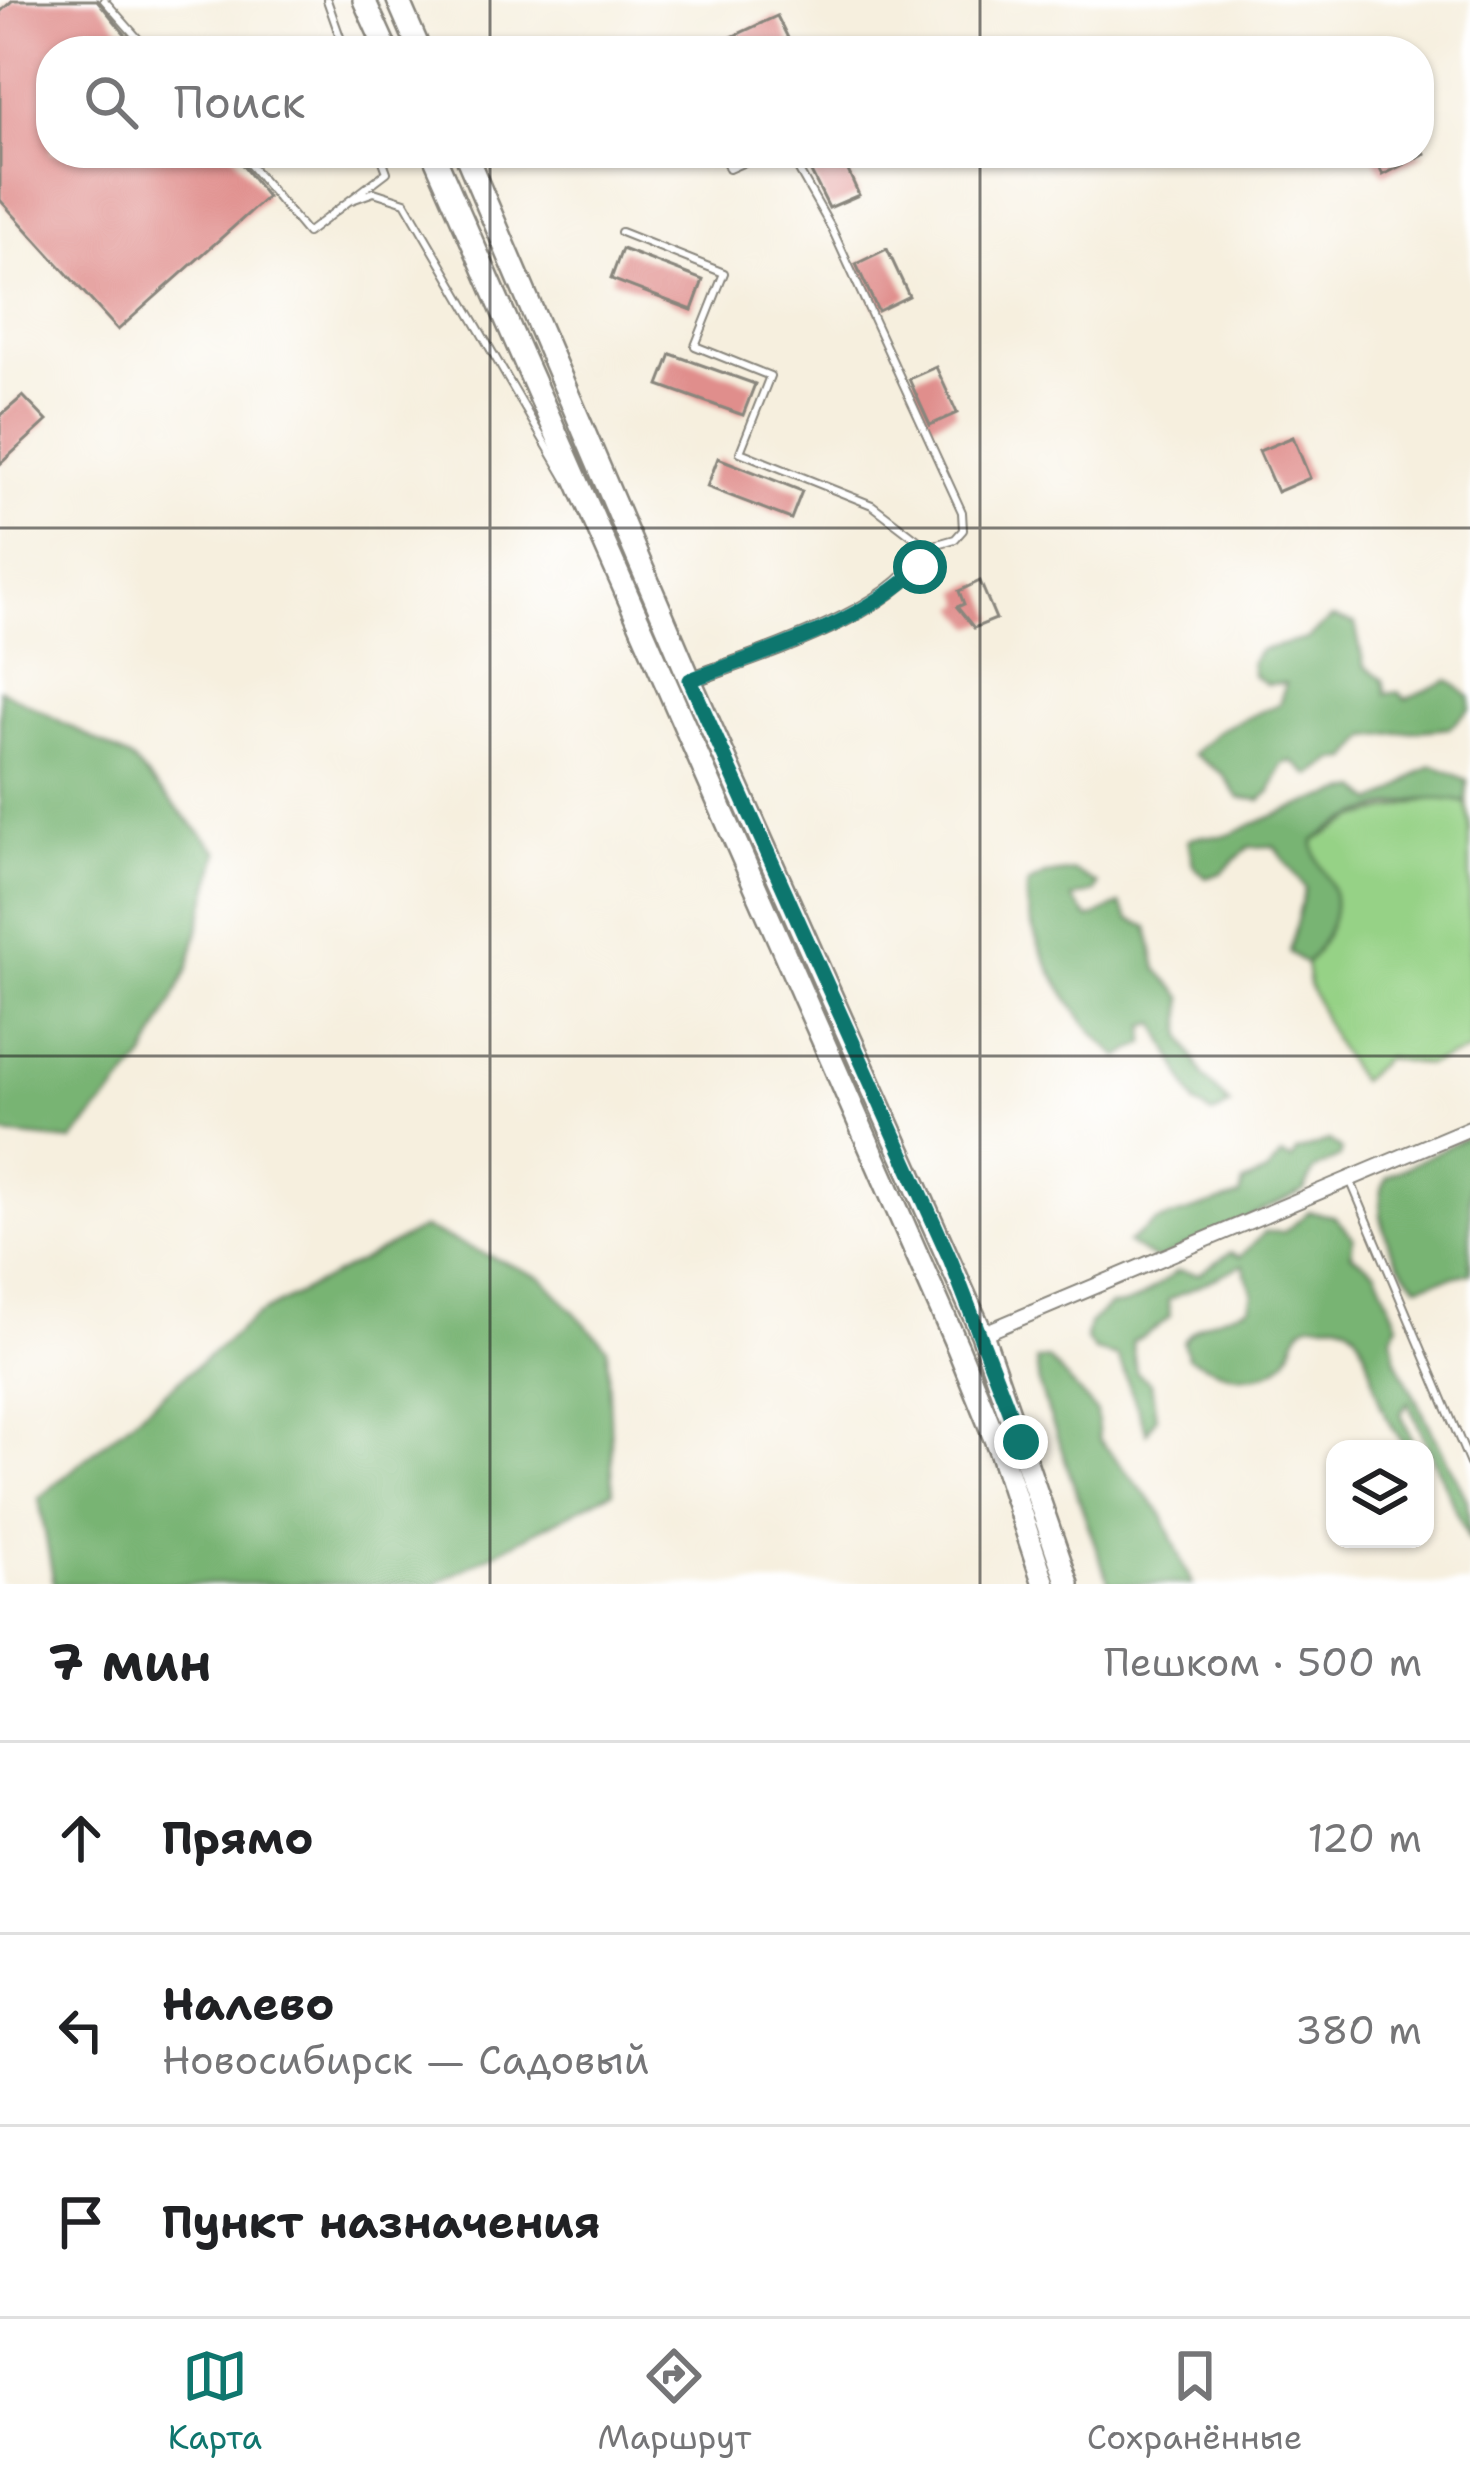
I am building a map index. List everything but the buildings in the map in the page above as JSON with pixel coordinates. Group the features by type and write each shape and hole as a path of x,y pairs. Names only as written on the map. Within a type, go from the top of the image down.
{"main road":[{"path":"364,0 380,36"},
{"path":"398,0 414,36"},
{"path":"441,168 958,1348 1000,1451 1044,1584"},
{"path":"471,168 690,680 982,1334 1067,1584"}],"street":[{"path":"690,680 840,619 898,589 920,567 927,547"},
{"path":"982,1334 1351,1182 1470,1127"}],"lane":[{"path":"104,0 136,36"},
{"path":"328,0 341,36"},
{"path":"253,168 307,233 387,172 386,168"},
{"path":"621,232 724,273 695,346 770,376 740,452 872,505 927,547 956,539 963,530 962,512 832,229 797,168"},
{"path":"349,201 374,192 392,194 414,214 609,551"},
{"path":"1351,1182 1470,1464"}],"green space":[{"path":"1332,618 1355,624 1364,666 1383,680 1386,694 1398,692 1406,699 1449,680 1470,697 1470,709 1449,728 1368,736 1349,759 1334,760 1311,776 1292,761 1282,764 1271,791 1261,800 1239,798 1223,774 1193,754 1221,729 1279,704 1286,683 1266,684 1253,675 1251,662 1260,650 1307,639"},
{"path":"0,689 129,758 219,852 188,969 145,1058 72,1141 0,1134"},
{"path":"1433,765 1467,780 1466,803 1429,800 1387,806 1347,821 1314,841 1334,905 1325,937 1306,964 1289,952 1305,888 1274,846 1249,847 1221,873 1206,878 1193,865 1188,840 1193,837 1228,835 1296,807 1360,789 1374,802"},
{"path":"1442,796 1466,803 1470,829 1470,1051 1427,1065 1386,1058 1360,1081 1334,1041 1309,985 1306,964 1318,951 1331,885 1315,863 1314,841 1357,818"},
{"path":"1074,871 1098,885 1095,892 1072,898 1089,919 1120,904 1129,919 1148,927 1157,969 1183,997 1183,1036 1203,1076 1230,1105 1213,1115 1196,1105 1156,1023 1146,1026 1145,1043 1120,1057 1071,1003 1042,952 1027,904 1028,884 1045,875"},
{"path":"1470,1135 1470,1273 1418,1285 1399,1263 1386,1235 1382,1190 1387,1177"},
{"path":"1329,1141 1342,1150 1340,1157 1314,1170 1304,1191 1157,1260 1127,1243 1155,1222 1240,1196 1243,1183 1266,1173 1281,1156 1292,1160 1296,1152"},
{"path":"1309,1212 1334,1216 1353,1237 1351,1254 1376,1271 1398,1323 1392,1336 1396,1360 1467,1499 1470,1542 1434,1461 1434,1440 1425,1440 1408,1402 1401,1413 1412,1440 1400,1440 1384,1413 1366,1352 1352,1328 1341,1322 1308,1324 1284,1361 1262,1374 1236,1375 1188,1357 1183,1342 1198,1328 1250,1306 1253,1293 1243,1265 1168,1300 1170,1316 1132,1342 1136,1372 1151,1383 1156,1417 1147,1433 1118,1357 1095,1351 1086,1339 1089,1324 1109,1306 1138,1299 1177,1271 1199,1274 1231,1252 1240,1257 1265,1232 1284,1232"},
{"path":"423,1228 542,1278 607,1347 613,1491 435,1584 54,1584 39,1498 256,1316"},
{"path":"1048,1359 1096,1411 1099,1439 1162,1514 1192,1584 1109,1584 1039,1386 1036,1360"}],"route":[{"path":"920,567 898,589 840,619 690,680 951,1261 1021,1442"}]}
